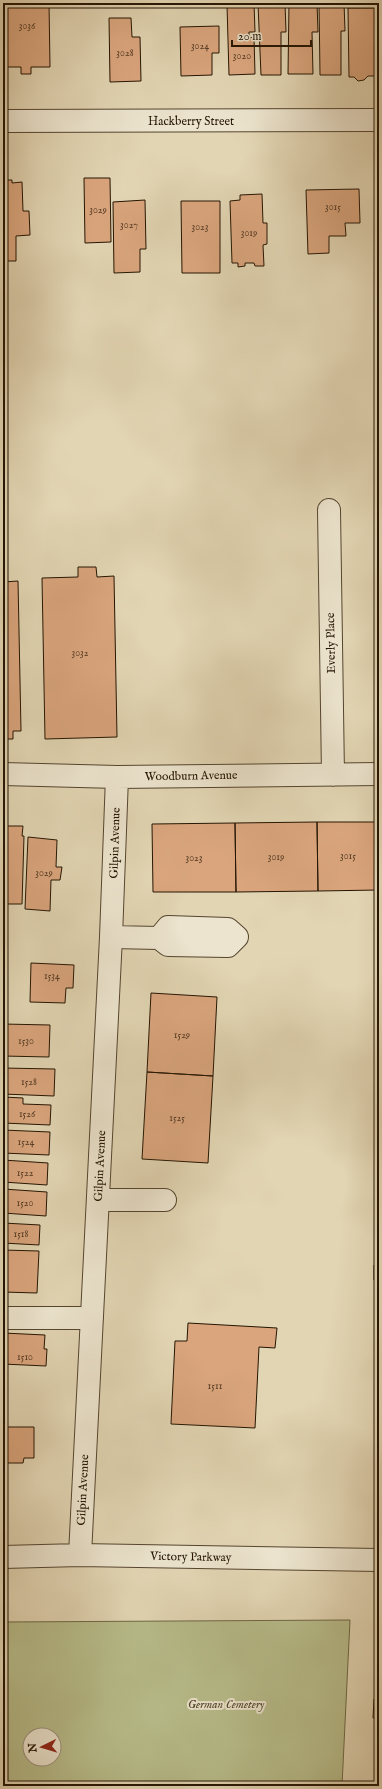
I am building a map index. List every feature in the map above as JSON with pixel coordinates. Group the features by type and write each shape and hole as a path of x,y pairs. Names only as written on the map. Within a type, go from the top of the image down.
{"street":[{"name":"Hackberry Street","path":"3,121 379,120"},
{"name":"Everly Place","path":"329,510 333,775"},
{"name":"Woodburn Avenue","path":"3,774 118,777 379,774"},
{"name":"Gilpin Avenue","path":"80,1555 118,777"},
{"path":"111,937 159,938"},
{"path":"98,1200 165,1200"},
{"path":"3,1318 92,1318"},
{"name":"Victory Parkway","path":"3,1557 80,1555 379,1560"}],"green space":[{"name":"German Cemetery","path":"350,1620 342,1786 3,1786 3,1622"}],"building":[{"path":"4,3 49,3 50,67 31,67 31,74 21,74 21,67 3,67"},
{"path":"228,3 254,3 255,32 249,32 249,38 254,37 255,74 229,75"},
{"path":"259,3 285,3 286,32 281,32 281,75 261,75"},
{"path":"289,3 317,3 318,32 312,32 313,74 288,74"},
{"path":"319,3 344,3 345,31 341,31 341,75 320,75"},
{"path":"348,8 376,8 376,76 368,76 364,80 358,81 354,77 349,77"},
{"path":"109,18 131,18 132,37 140,37 141,81 110,82"},
{"path":"219,26 219,53 212,53 212,75 181,76 180,27"},
{"path":"84,178 110,178 111,242 85,243"},
{"path":"3,180 12,180 12,183 22,182 23,211 29,211 30,235 16,236 16,261 3,261"},
{"path":"359,189 360,223 345,223 346,236 329,236 329,253 308,254 306,190"},
{"path":"262,194 263,223 267,223 267,244 263,245 264,266 255,266 254,263 245,263 245,266 238,267 238,263 232,263 230,201 240,200 240,195"},
{"path":"145,200 146,249 140,249 140,272 114,273 113,202"},
{"path":"181,201 220,201 220,273 182,273"},
{"path":"78,567 96,567 97,577 114,576 117,737 45,739 42,578 78,577"},
{"path":"18,581 21,731 13,731 13,739 3,739 3,582"},
{"path":"317,822 318,891 236,892 235,823"},
{"path":"317,822 379,822 379,890 318,891"},
{"path":"235,823 236,892 153,892 152,824"},
{"path":"3,826 23,826 22,904 3,904"},
{"path":"28,837 57,840 56,867 62,867 60,880 51,880 50,911 25,909"},
{"path":"31,963 74,965 73,988 66,988 65,1003 30,1002"},
{"path":"151,993 217,997 213,1076 147,1072"},
{"path":"3,1024 50,1025 49,1057 3,1056"},
{"path":"3,1068 55,1069 54,1096 3,1094"},
{"path":"147,1072 213,1076 208,1163 142,1159"},
{"path":"3,1097 23,1098 23,1104 51,1105 50,1125 3,1123"},
{"path":"3,1130 50,1132 49,1155 3,1153"},
{"path":"3,1160 48,1163 47,1185 3,1182"},
{"path":"3,1189 47,1192 46,1216 3,1213"},
{"path":"3,1223 40,1225 39,1245 3,1243"},
{"path":"3,1250 39,1251 37,1293 3,1292"},
{"path":"374,1265 379,1266 379,1280 374,1280"},
{"path":"188,1323 277,1328 275,1348 259,1347 255,1428 171,1424 175,1341 187,1341"},
{"path":"3,1333 45,1335 44,1349 47,1349 46,1366 3,1364"},
{"path":"3,1427 34,1427 34,1458 24,1458 23,1463 3,1463"},
{"path":"374,1699 379,1699 379,1718 373,1718"}]}
